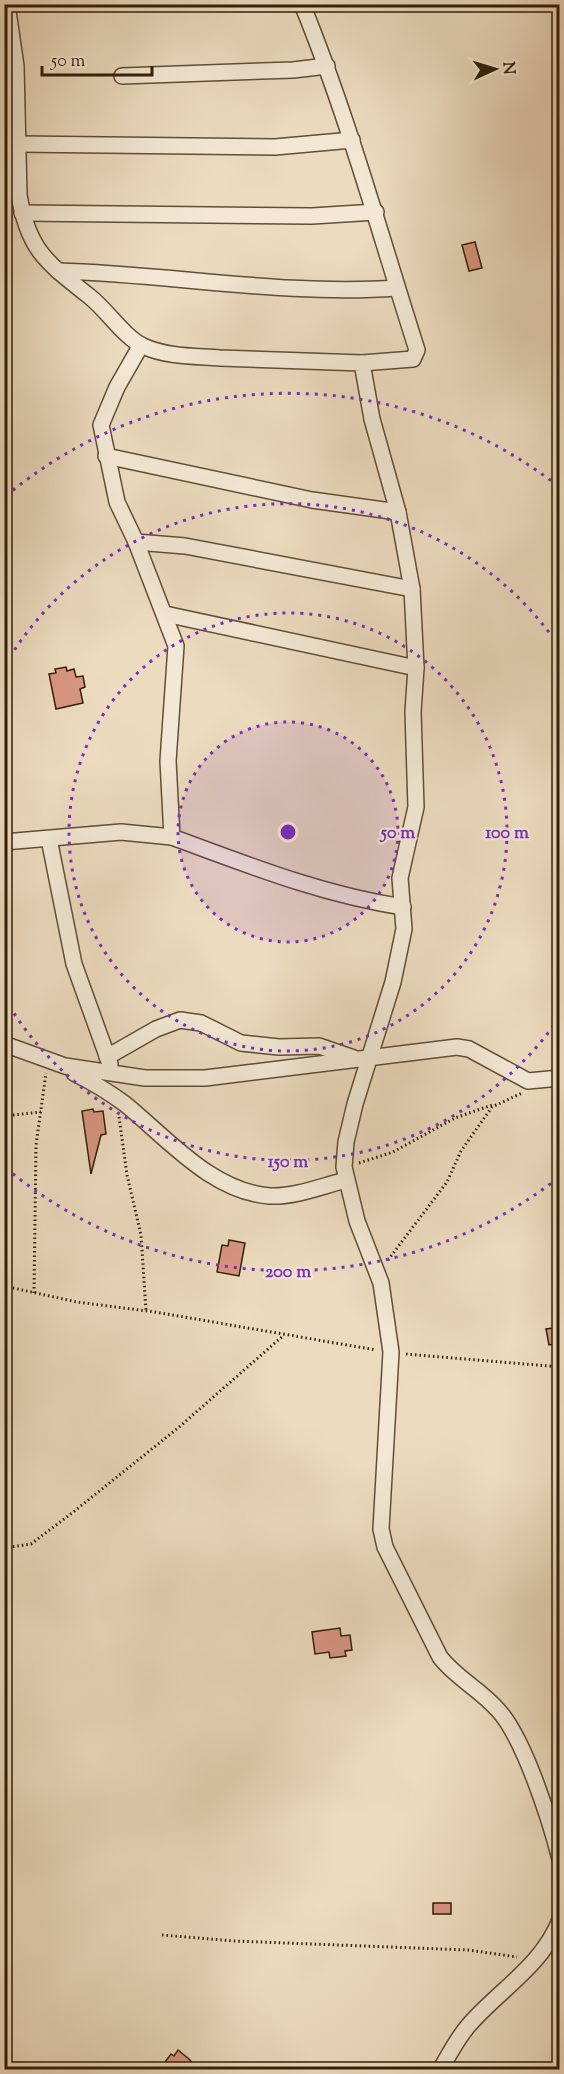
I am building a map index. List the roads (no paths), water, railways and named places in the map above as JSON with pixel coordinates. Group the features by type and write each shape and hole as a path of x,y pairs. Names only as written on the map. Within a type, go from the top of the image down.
{"street":[{"path":"7,4 16,66 11,119 18,144 12,194 22,213 33,244 58,271 94,299 141,345 179,355 362,363 413,359 417,355 376,212 327,66 302,4"},
{"path":"122,76 293,70 327,66"},
{"path":"18,144 263,147 352,140"},
{"path":"22,213 312,216 376,212"},
{"path":"58,271 166,276 286,290 397,288"},
{"path":"141,345 103,417 102,435 117,502 136,542 173,636 176,659 168,761 172,837"},
{"path":"362,363 372,419 398,512 412,589 416,668 413,712 416,807 400,878 404,929 393,981 363,1059 346,1143 345,1174 357,1221 384,1292 391,1352 381,1518 385,1547 440,1657 504,1716 549,1817 560,1859"},
{"path":"106,456 312,500 398,512"},
{"path":"136,542 220,552 412,589"},
{"path":"165,614 416,668"},
{"path":"4,842 121,832 172,837 306,885 359,901 403,908"},
{"path":"49,839 74,964 115,1075"},
{"path":"107,1057 156,1029 180,1020 201,1023 241,1043 279,1047 319,1046 363,1059"},
{"path":"4,1044 64,1066 117,1098 184,1155 214,1176 248,1191 282,1195 345,1174"},
{"path":"64,1066 145,1078 205,1078 457,1047 469,1049 528,1081 560,1078"},
{"path":"549,1817 560,1829"},
{"path":"440,2070 468,2025 536,1960 554,1934 560,1920"}]}
